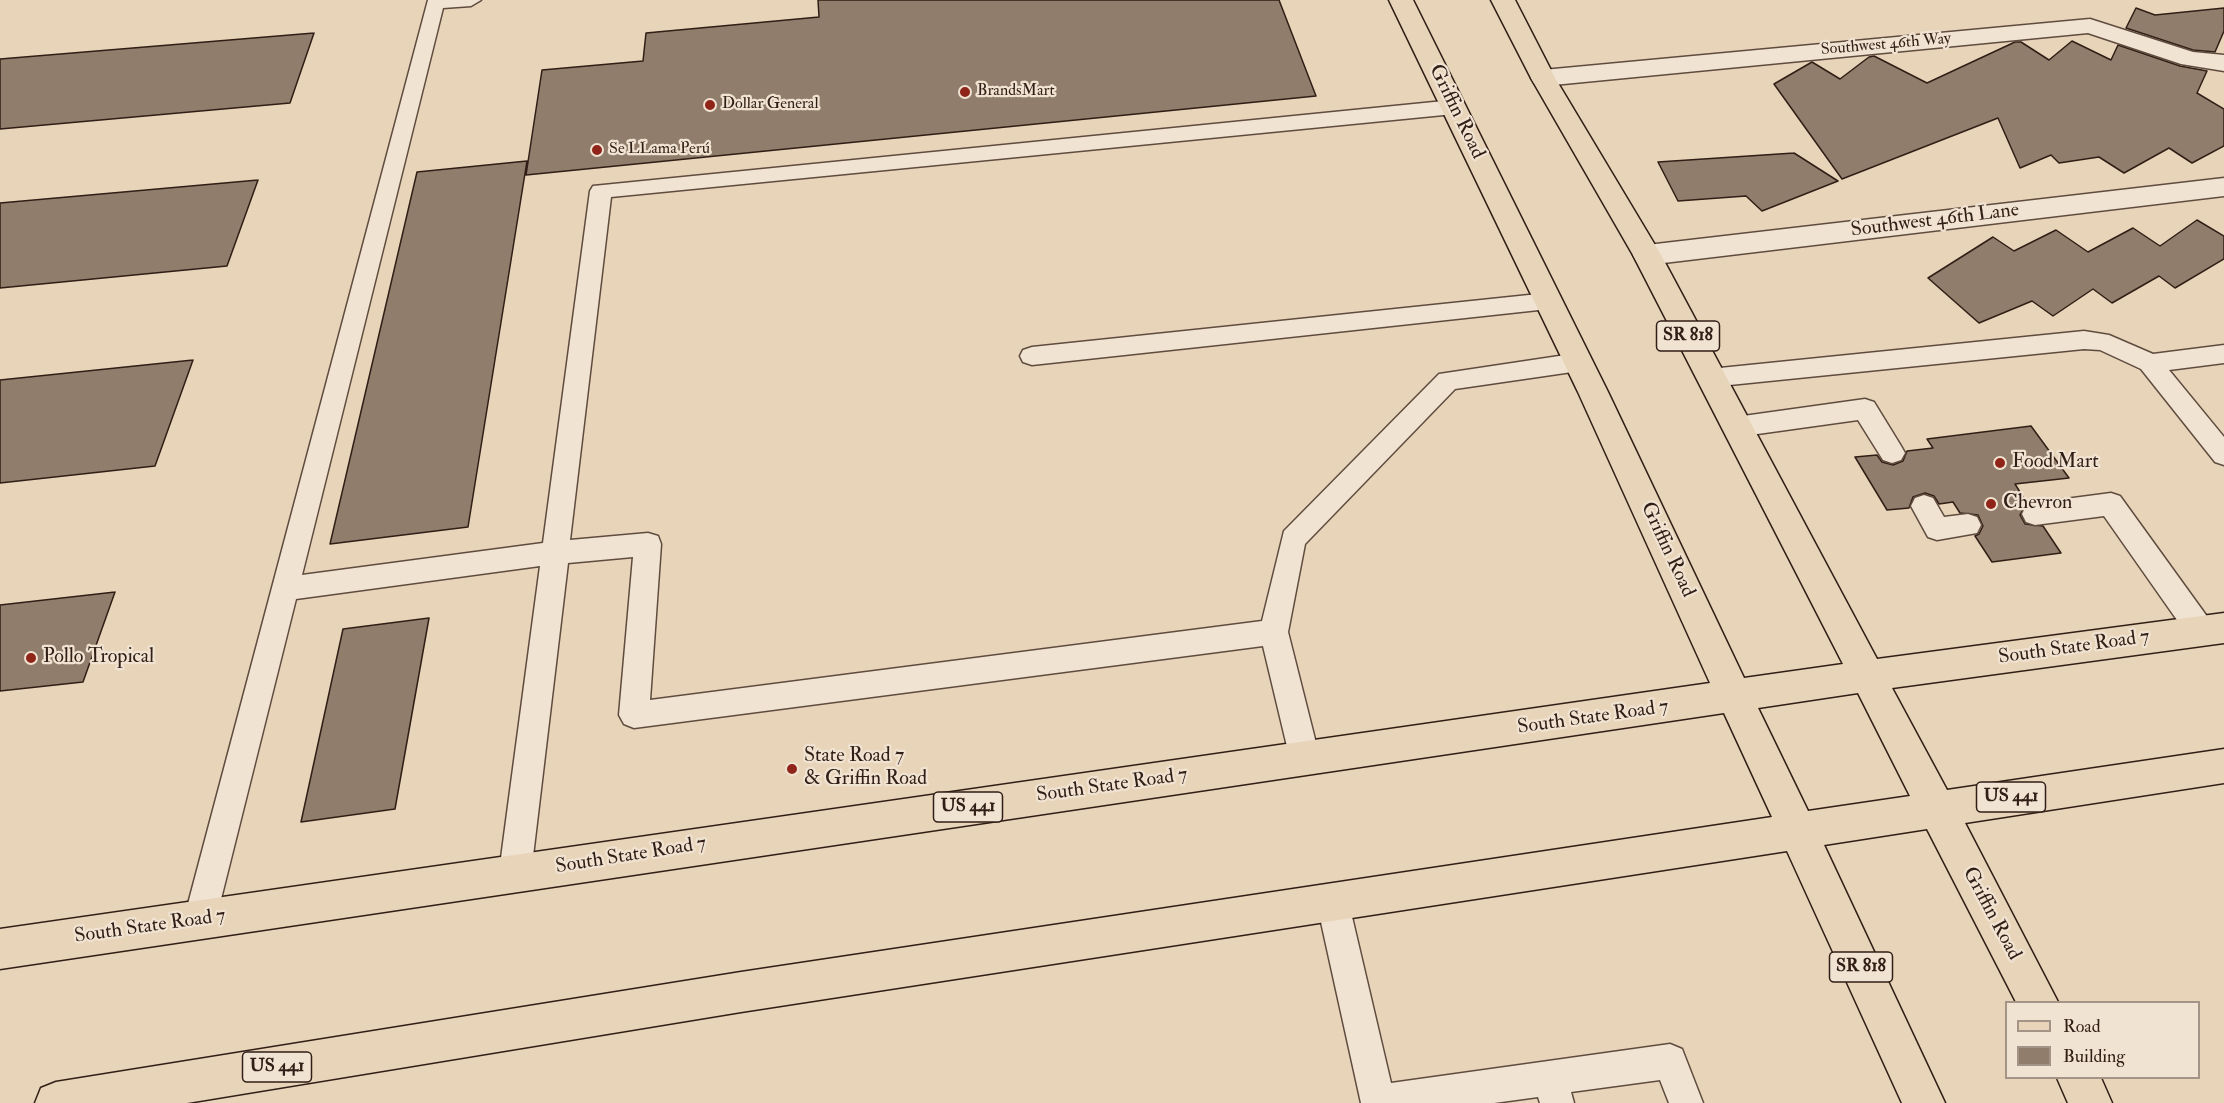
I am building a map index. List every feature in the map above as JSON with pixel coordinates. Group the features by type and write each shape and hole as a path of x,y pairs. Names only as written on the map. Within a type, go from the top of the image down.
{"main road":[{"name":"Griffin Road","path":"1401,0 1579,362 1924,1103"},
{"name":"Griffin Road","path":"1503,0 1543,78 1647,255 2037,1001"},
{"name":"South State Road 7","path":"0,949 1736,697 1866,676 2212,629"},
{"name":"US 441","path":"56,1103 131,1096 741,992 1334,904 1798,830 2224,766"},
{"path":"2079,1079 2091,1103"}],"street":[{"name":"Southwest 46th Way","path":"1543,78 2090,26 2190,59 2224,63"},
{"name":"Southwest 46th Lane","path":"1647,255 2224,187"}],"lane":[{"path":"201,919 435,3 471,0"},
{"path":"515,873 601,191 1454,107"},
{"path":"1032,356 1548,301"},
{"path":"1710,378 2084,340 2101,341 2121,348 2150,363 2224,455"},
{"path":"2150,363 2224,354"},
{"path":"1305,759 1274,632 1293,539 1448,381 1579,362"},
{"path":"1736,427 1865,409 1892,453"},
{"path":"2035,514 2110,504 2212,629"},
{"path":"1924,506 1937,529 1968,525"},
{"path":"285,589 555,553 648,544 634,715 1274,632"},
{"path":"1334,904 1378,1103 1553,1091 1670,1061 1686,1103"}],"building":[{"path":"818,0 1279,0 1316,96 526,175 542,70 643,61 646,33 819,17"},
{"path":"2136,8 2155,15 2224,8 2224,31 2215,52 2193,50 2126,28"},
{"path":"314,33 290,103 0,129 0,59"},
{"path":"2072,41 2111,60 2118,45 2180,66 2207,71 2197,93 2224,109 2224,146 2192,163 2169,148 2124,173 2099,157 2059,163 2051,155 2020,168 1998,118 1842,179 1774,84 1812,62 1840,79 1869,57 1874,56 1927,83 2015,42 2021,42 2049,60"},
{"path":"1794,153 1838,181 1762,211 1746,196 1678,201 1658,162"},
{"path":"527,161 468,527 330,544 417,172"},
{"path":"258,180 227,266 0,288 0,203"},
{"path":"2197,220 2224,236 2224,259 2175,288 2159,276 2112,303 2093,289 2053,316 2032,301 1979,323 1928,278 1993,237 2014,251 2056,230 2088,252 2133,228 2160,246"},
{"path":"193,360 155,466 0,483 0,380"},
{"path":"2031,426 2069,478 2015,484 2027,503 2020,515 2025,524 2043,526 2061,553 1992,562 1975,536 1979,534 1983,526 1978,515 1960,513 1953,502 1939,504 1934,496 1925,493 1913,497 1909,508 1887,510 1855,457 1877,455 1882,462 1893,465 1903,461 1907,451 1933,448 1927,439"},
{"path":"115,592 83,682 0,691 0,605"},
{"path":"429,618 395,809 301,822 343,629"}],"place":[{"name":"BrandsMart","path":"965,92"},
{"name":"Dollar General","path":"710,105"},
{"name":"Se LLama Perú","path":"597,150"},
{"name":"Food Mart","path":"2000,463"},
{"name":"Chevron","path":"1991,504"},
{"name":"Pollo Tropical","path":"31,658"},
{"name":"State Road 7 & Griffin Road","path":"792,769"}]}
